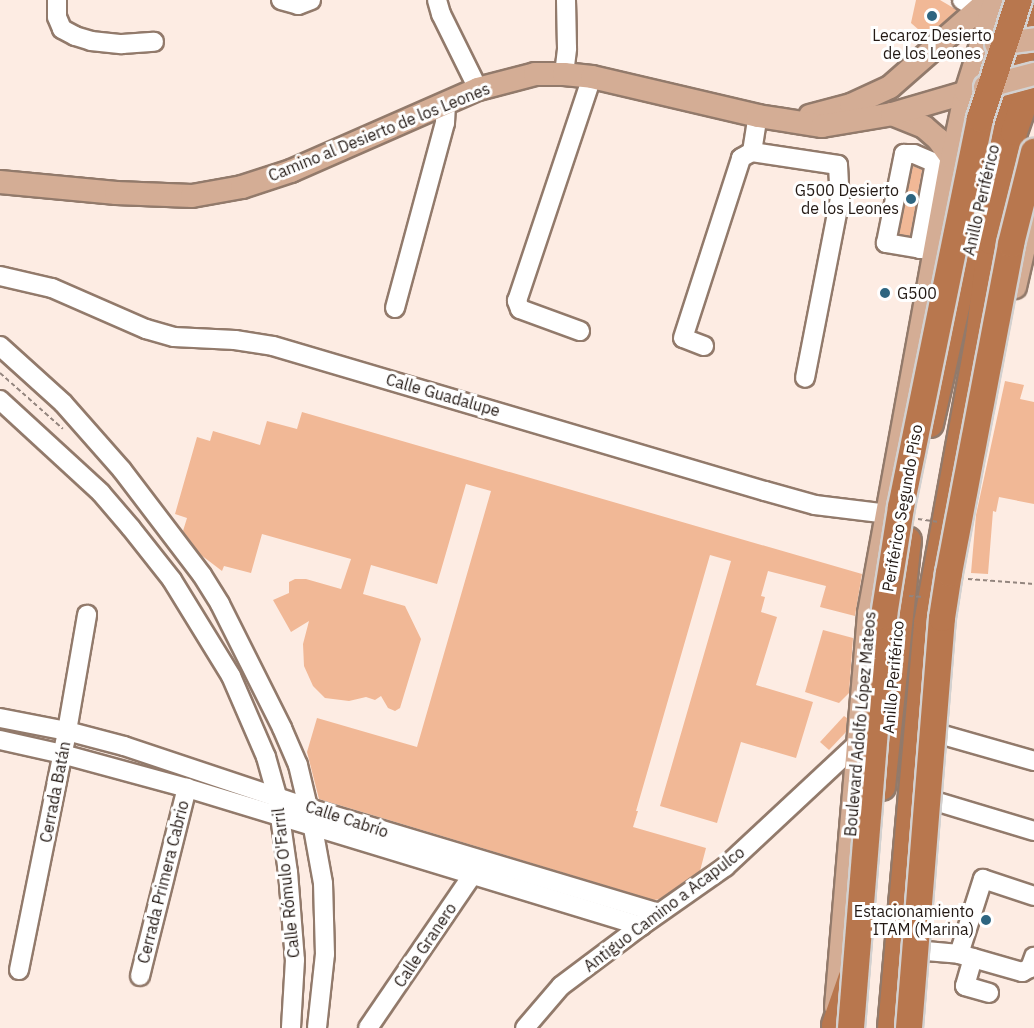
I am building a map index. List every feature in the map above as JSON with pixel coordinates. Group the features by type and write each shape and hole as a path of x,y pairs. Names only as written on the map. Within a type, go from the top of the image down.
{"highway":[{"name":"Periférico Segundo Piso","path":"840,1027 884,616 901,507 980,119 1019,0"},
{"name":"Anillo Periférico","path":"861,1028 898,621 914,512 997,125 1034,18"},
{"name":"Anillo Periférico","path":"891,1028 927,623 979,337 991,241 1014,132 1034,74"},
{"path":"909,1028 942,618 958,512 981,395 1011,244 1034,152"},
{"path":"979,337 988,301"},
{"path":"914,512 915,466"},
{"path":"908,831 926,942"},
{"path":"840,1027 871,925"}],"main road":[{"name":"Camino al Desierto de los Leones","path":"790,120 850,105 890,87 981,3"},
{"name":"Boulevard Adolfo López Mateos","path":"840,1027 858,743 869,613 888,514 926,250 946,163 976,90 989,45 981,3"},
{"path":"989,45 1034,39"},
{"name":"Camino al Desierto de los Leones","path":"0,182 116,193 192,196 242,187 291,171 478,89 535,74 592,77 758,116 822,126 892,114 1034,74"},
{"path":"892,114 924,127 938,139 946,163"},
{"path":"920,1028 943,735 963,527 1034,204"}],"street":[{"path":"57,0 57,17 62,29 75,36 91,41 122,44 154,42"},
{"path":"281,0 298,4 311,0"},
{"path":"437,0 441,14 478,89"},
{"path":"564,74 567,48 566,0"},
{"path":"580,331 520,309 517,301 592,77"},
{"path":"396,308 445,123 446,102"},
{"path":"752,152 758,116"},
{"path":"704,346 683,338 741,158 752,152 838,165 840,198 805,378"},
{"path":"926,250 886,243 904,154 914,154 946,163"},
{"name":"Calle Guadalupe","path":"0,276 52,288 146,329 174,338 235,340 273,346 815,505 888,514"},
{"path":"0,346 63,403 107,453 202,576 220,604 282,728 297,765 309,808"},
{"name":"Calle Rómulo O'Farril","path":"0,400 101,493 172,580 231,676 266,758 281,817 295,960 291,1028"},
{"name":"Cerrada Batán","path":"19,970 67,731 87,615"},
{"name":"Calle Cabrío","path":"0,718 67,731 277,796 641,926"},
{"path":"943,735 1034,761"},
{"name":"Calle Cabrío","path":"0,740 62,754 187,788 314,828 658,913"},
{"name":"Antiguo Camino a Acapulco","path":"525,1028 561,986 658,913 725,867 858,743"},
{"name":"Cerrada Primera Cabrio","path":"140,976 187,788"},
{"path":"938,802 1034,831"},
{"name":"Calle Rómulo O'Farril","path":"309,808 323,882 325,954 317,1028"},
{"name":"Calle Granero","path":"368,1028 477,868"},
{"path":"989,993 965,986 966,956 983,879 1034,896"},
{"path":"926,942 1022,972 1030,968 1034,957"}],"path":[{"path":"914,512 949,524"},
{"path":"957,578 1034,584"},
{"path":"904,595 927,597"}],"building":[{"name":"Lecaroz Desierto de los Leones","path":"916,0 940,0 957,10 927,37 911,23"},
{"path":"913,166 922,170 910,236 899,234"},
{"path":"1005,381 1024,385 1020,399 1034,402 1034,504 999,497 996,512 993,511 988,574 971,573 976,515"},
{"path":"302,412 862,574 855,616 820,607 826,586 768,571 761,596 765,597 761,612 777,617 756,685 813,702 796,758 741,742 717,823 660,806 731,561 710,555 633,827 706,848 700,871 660,899 654,900 319,799 307,752 317,718 417,747 491,491 466,484 437,584 371,565 363,594 405,606 421,639 400,708 395,711 388,708 381,696 375,700 366,697 349,701 325,698 313,686 304,666 303,644 309,621 291,632 273,600 289,593 289,582 295,579 306,579 341,589 351,559 262,534 251,573 224,566 222,571 201,555 183,531 187,518 175,514 197,437 210,441 213,431 260,445 267,421 297,429"},
{"path":"823,630 853,638 849,693 839,703 805,692"},
{"path":"844,716 847,718 846,732 829,750 820,742"}],"place":[{"name":"Lecaroz Desierto de los Leones","path":"932,16"},
{"name":"G500 Desierto de los Leones","path":"911,199"},
{"name":"G500","path":"885,293"},
{"name":"Estacionamiento ITAM (Marina)","path":"986,920"}]}
